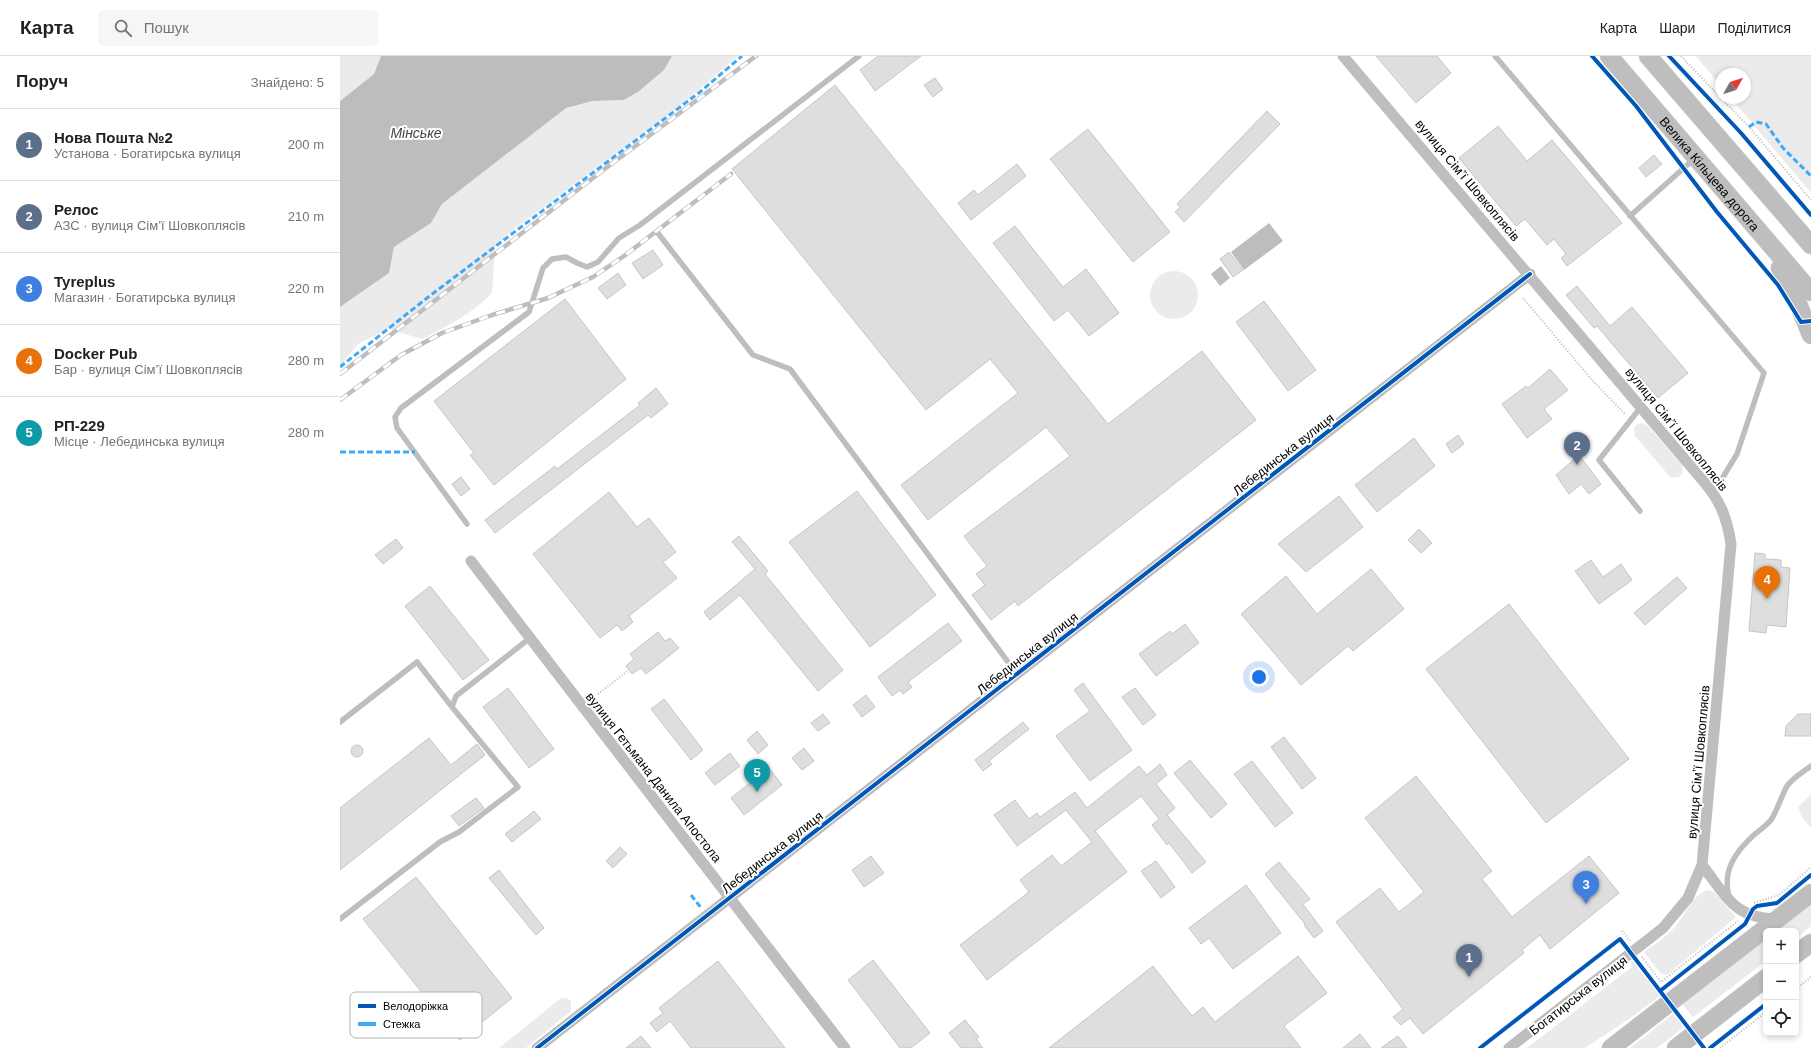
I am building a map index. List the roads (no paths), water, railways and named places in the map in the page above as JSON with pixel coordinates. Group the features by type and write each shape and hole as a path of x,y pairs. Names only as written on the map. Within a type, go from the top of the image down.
{"main road":[{"name":"Велика Кільцева дорога","path":"1609,56 1811,292"},
{"path":"1648,56 1811,246"},
{"path":"1764,237 1792,289 1811,335"},
{"path":"1611,1048 1811,893"},
{"path":"1799,952 1811,943"},
{"path":"1676,1048 1763,980"}],"street":[{"name":"вулиця Сімʼї Шовкоплясів","path":"1343,56 1530,274 1711,490 1720,503 1728,522 1731,544 1702,865"},
{"name":"Лебединська вулиця","path":"537,1048 1530,274"},
{"name":"вулиця Гетьмана Данила Апостола","path":"470,561 845,1048"},
{"path":"1702,865 1731,902 1747,915 1760,918 1777,919"},
{"name":"Богатирська вулиця","path":"1509,1048 1663,928 1678,912 1688,898 1702,865"}],"lane":[{"path":"467,524 397,428 395,417 401,408 529,312 543,268 552,259 566,257 577,264 586,267 598,262 619,238 640,225 859,56"},
{"path":"1495,56 1764,373 1737,454 1723,477 1711,490"},
{"path":"1630,216 1696,157"},
{"path":"657,232 753,355 790,370 1017,674"},
{"path":"1640,511 1599,460 1641,406"},
{"path":"452,707 456,696 530,638"},
{"path":"340,722 417,662 518,787 459,832 440,842 340,919"},
{"path":"1731,902 1726,884 1727,872 1732,862 1753,836 1770,821 1779,808 1788,786 1811,766"}],"water":[{"name":"Мінське","path":"381,56 672,56 664,70 638,92 624,100 593,101 566,108 442,204 431,223 394,247 389,273 340,307 340,101 374,74"},
{"path":"1269,223 1283,241 1244,270 1231,252"},
{"path":"1221,266 1230,278 1220,286 1211,274"}],"railway":[{"path":"340,374 602,171 756,56"},
{"path":"340,400 401,355 442,333 492,315 548,298 593,277 624,256 731,174"}],"place":[{"name":"Релос","path":"1577,465"},
{"name":"Docker Pub","path":"1767,599"},
{"name":"РП-229","path":"757,792"},
{"name":"Tyreplus","path":"1586,904"},
{"name":"Нова Пошта №2","path":"1469,977"}]}
